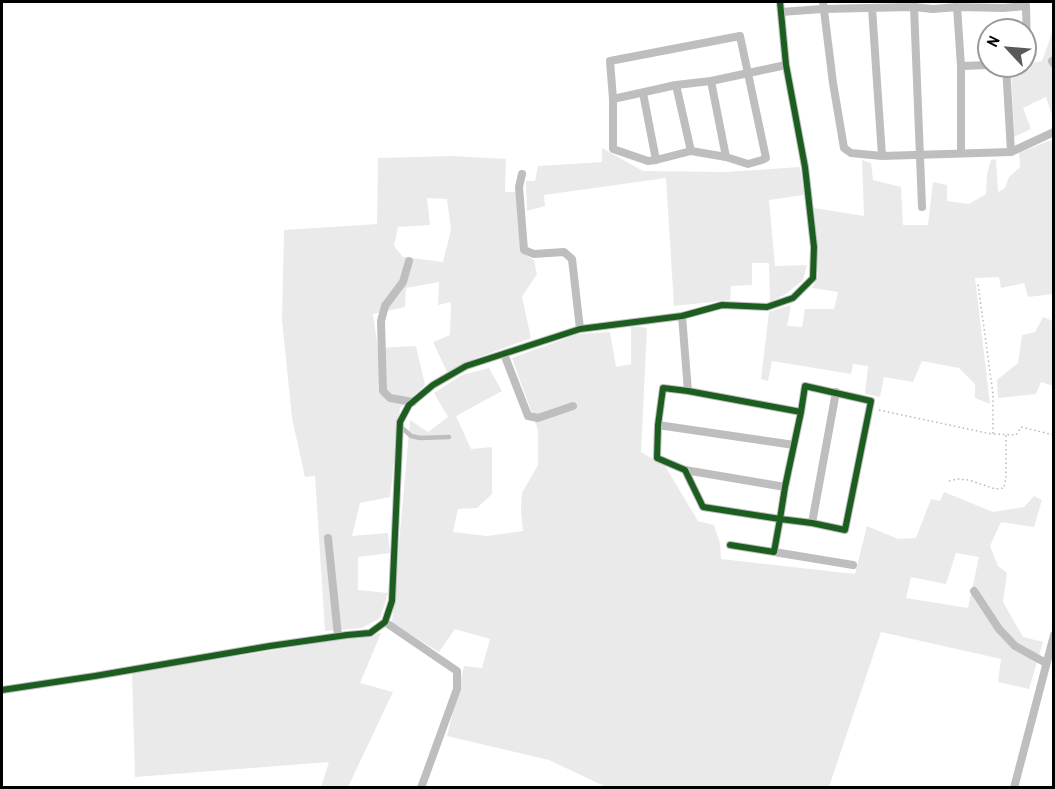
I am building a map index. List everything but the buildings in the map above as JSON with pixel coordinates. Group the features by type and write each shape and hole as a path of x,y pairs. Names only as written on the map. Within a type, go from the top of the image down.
{"street":[{"path":"2,690 270,646 370,633 385,622 392,601 400,422 409,405 433,385 466,366 580,328 682,316 722,305 767,307 793,298 813,278 814,247 805,167 786,65 780,2"},
{"path":"781,12 823,5 899,4 914,7 933,5 1003,8 1025,4"},
{"path":"823,5 844,148 851,153 920,156 1011,152 1053,132"},
{"path":"868,6 882,156"},
{"path":"914,7 922,207"},
{"path":"957,7 961,66 961,153"},
{"path":"740,36 766,158 748,164 726,157 691,151 648,161 613,149 613,99 610,61 740,36"},
{"path":"613,99 786,65"},
{"path":"961,66 977,65"},
{"path":"1007,78 1011,152"},
{"path":"711,81 726,157"},
{"path":"676,85 691,151"},
{"path":"643,93 656,160"},
{"path":"522,174 519,187 525,250 534,254 564,252 572,259 580,328"},
{"path":"409,261 403,282 385,306 381,321 383,391 390,398 413,402"},
{"path":"682,316 688,391"},
{"path":"504,354 528,416 538,418 573,405"},
{"path":"685,470 703,507 780,519 812,523 845,530 871,401 805,386 785,487 780,519 774,552"},
{"path":"785,487 685,470 657,458 658,424 663,388 801,412"},
{"path":"812,523 836,392"},
{"path":"658,424 794,445"},
{"path":"328,537 338,636"},
{"path":"730,545 852,566"},
{"path":"974,591 999,629 1015,646 1046,663"},
{"path":"385,622 457,671 458,688 421,788"},
{"path":"1014,788 1053,636"}],"lane":[{"path":"400,426 411,436 449,437"}],"path":[{"path":"978,284 993,394 993,434"},
{"path":"869,408 991,434 1016,435 1021,428 1053,435"},
{"path":"949,481 969,480 995,489 1004,488 1006,435"}],"shaded area":[{"path":"1053,30 1053,119 1046,97 1023,108 1031,129 1014,137 1011,78 1037,78 1037,62 1042,61"},
{"path":"1051,140 1054,147 1053,294 1028,297 1024,283 1001,288 999,277 975,278 990,404 975,398 975,384 959,368 922,361 913,382 884,377 880,397 865,394 868,366 853,364 851,374 772,361 768,381 761,379 769,312 791,305 787,326 802,327 805,309 834,309 838,292 812,288 818,276 814,208 864,216 862,160 871,163 873,180 901,187 903,225 928,225 933,182 947,185 947,201 969,204 986,194 987,174 991,160 996,159 998,192 1005,188 1009,177 1020,167 1019,153"},
{"path":"602,148 643,171 726,172 800,167 804,195 769,200 775,266 807,265 803,280 786,294 770,302 769,263 752,263 752,285 731,286 730,300 674,306 666,178 544,195 545,206 527,211 526,181 535,181 538,166 602,162"},
{"path":"451,156 506,159 505,192 517,192 524,254 534,260 537,274 522,297 531,338 474,359 447,372 433,342 450,335 451,302 438,305 439,282 406,288 405,307 373,314 378,348 416,346 425,385 400,408 390,497 360,503 352,536 388,533 390,553 358,557 358,590 388,593 380,618 362,628 325,631 315,476 305,477 292,418 282,320 284,230 377,224 378,158","holes":["427,198 447,199 451,230 443,262 403,257 394,246 398,227 430,225"]},
{"path":"1043,317 1053,321 1053,386 1041,382 1036,394 998,398 997,380 1018,363 1022,335 1035,332"},
{"path":"631,326 647,328 641,452 665,466 698,521 714,525 720,543 721,559 855,574 867,526 898,539 916,538 931,499 940,501 944,492 993,512 1024,507 1034,496 1042,500 1034,527 1001,522 990,546 998,566 1007,573 1003,602 1023,637 1043,642 1029,689 998,682 1001,659 881,632 829,787 606,787 549,760 447,736 464,666 482,668 490,639 455,629 439,652 392,623 410,420 428,432 448,417 434,393 462,375 489,368 502,391 456,416 471,449 492,447 492,494 477,508 458,509 453,532 487,536 523,531 522,493 538,465 538,430 512,358 578,334 610,332 616,367 631,364","holes":["956,553 979,557 968,608 906,598 911,577 946,584"]},
{"path":"381,633 360,683 393,692 348,787 321,787 329,762 135,777 132,673"}],"cycle path":[{"path":"2,690 270,646 370,633 385,622 392,601 400,422 409,405 433,385 466,366 580,329 682,316 722,305 767,307 793,298 813,278 814,247 805,167 786,65 780,2"},
{"path":"730,545 774,552 780,519 785,487 801,412 805,386 871,401 845,530 812,523 780,519 703,507 685,470 657,458 658,425 663,388 801,412"}]}
